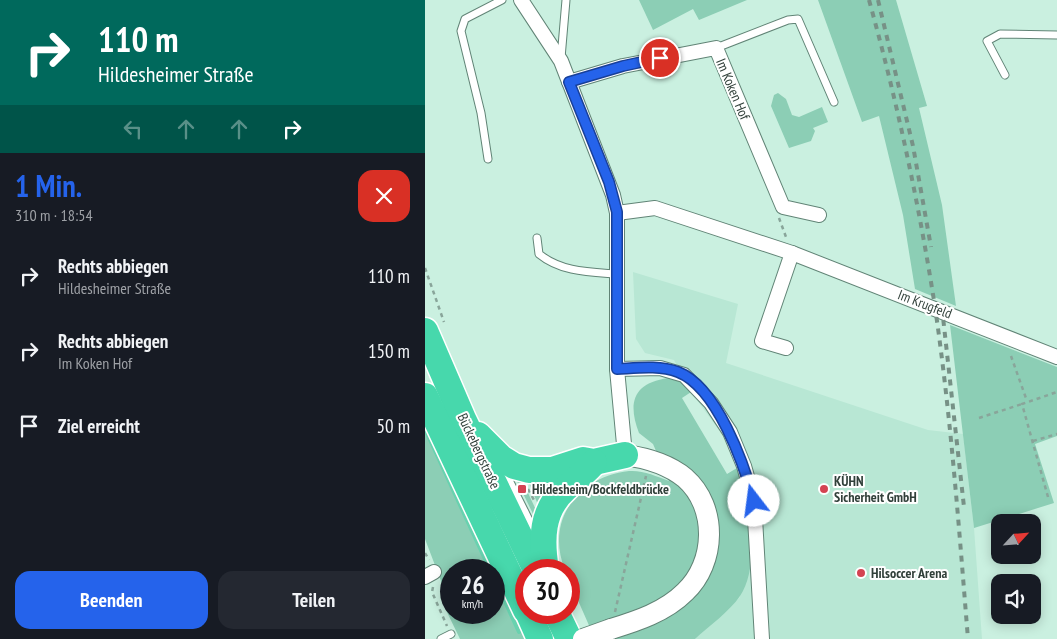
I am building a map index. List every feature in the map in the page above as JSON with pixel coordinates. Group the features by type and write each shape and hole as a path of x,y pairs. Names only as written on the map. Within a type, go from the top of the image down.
{"highway":[{"name":"Bückebergstraße","path":"436,331 463,419 540,559"},
{"name":"Bückebergstraße","path":"425,396 515,586"},
{"path":"463,419 496,454 522,469 552,470 583,460 595,462 637,457"},
{"path":"542,559 542,534 557,497 595,462"},
{"name":"Bückebergstraße","path":"533,624 540,639"},
{"path":"562,624 569,639"}],"street":[{"path":"521,0 561,61 609,182 617,212 617,369 637,457 681,474 697,492 708,519 709,546 697,579 671,604 639,620 583,639"},
{"name":"Im Koken Hof","path":"569,82 623,66 716,48 783,207"},
{"path":"783,207 819,215"},
{"name":"Im Krugfeld","path":"617,212 655,208 793,253 1057,357"},
{"path":"787,348 762,341 793,253"},
{"path":"617,369 659,368 684,376 711,403 730,432 745,466 754,501 762,639"}],"lane":[{"path":"488,159 481,113 461,31 465,19 502,0"},
{"path":"561,61 566,0"},
{"path":"716,48 788,20 798,19 834,102"},
{"path":"1005,75 987,41 1000,34 1057,35"},
{"path":"537,238 539,254 562,267 580,272 616,274"},
{"path":"496,454 540,559"},
{"path":"441,639 451,634"}],"path":[{"path":"783,207 777,214 793,253"},
{"path":"425,268 436,331"},
{"path":"1011,356 1027,401"},
{"path":"979,418 1057,392"},
{"path":"1022,404 1049,497"},
{"path":"1033,441 1057,434"},
{"path":"611,629 637,457"},
{"path":"522,469 526,484 537,508 547,518"},
{"path":"425,553 432,592 451,634"}],"shaded area":[{"path":"639,0 747,0 699,20 693,9 653,30"},
{"path":"818,0 896,0 927,106 919,108 942,205 956,306 915,289 903,215 879,116 862,122"},
{"path":"778,93 786,99 792,115 799,117 822,107 828,122 813,128 815,131 811,141 789,148 771,106 774,95"},
{"path":"633,272 738,304 726,363 928,430 963,434 974,528 982,639 695,639 740,597 737,468 722,434 691,392 674,360 645,353 636,339"},
{"path":"950,325 1057,367 1057,436 1035,444 1054,503 1019,514 991,514 991,523 974,528"},
{"path":"668,378 682,382 691,392 682,398 727,474 737,468 745,498 751,533 750,567 747,582 740,596 731,607 695,639 595,639 580,605 580,559 562,559 559,535 563,519 570,504 594,482 611,475 629,471 639,471 669,481 653,444 639,433 635,422 634,403 636,396 647,384"},
{"path":"425,416 489,559 440,559 440,578 425,539"},
{"path":"569,470 539,507 528,481"},
{"path":"515,477 521,478 536,510 536,520"},
{"path":"505,594 515,615 515,624 519,624 526,639 460,639 453,624 505,624"}],"waterway":[{"path":"425,429 485,559"},
{"path":"505,602 519,632"}],"railway":[{"path":"869,0 907,153 935,307 950,431 968,639"},
{"path":"878,0 913,146 931,247"},
{"path":"942,308 964,507"}],"place":[{"name":"Hildesheim/Bockfeldbrücke","path":"522,489"},
{"name":"KÜHN Sicherheit GmbH","path":"824,489"},
{"name":"Hilsoccer Arena","path":"861,573"}],"route":[{"path":"660,58 623,66 569,82 609,182 617,212 617,369 659,368 679,373 691,381 711,403 730,432 745,466 754,501"}]}
